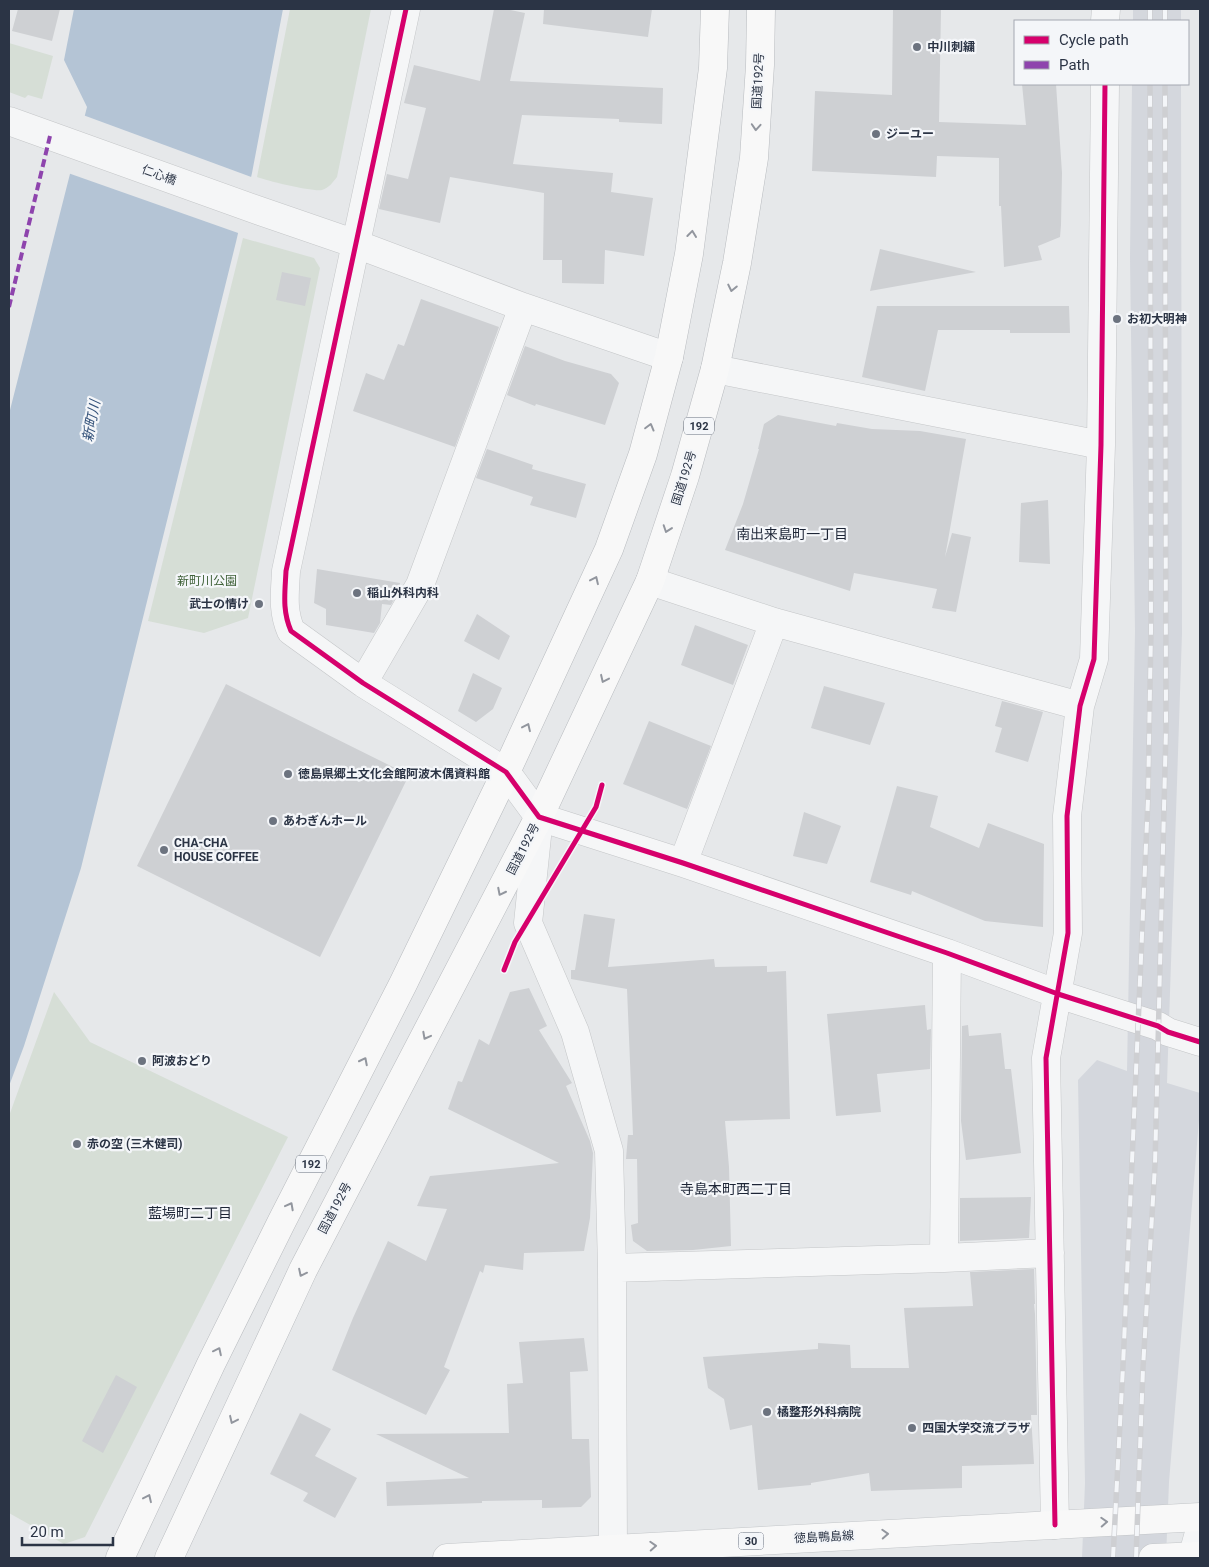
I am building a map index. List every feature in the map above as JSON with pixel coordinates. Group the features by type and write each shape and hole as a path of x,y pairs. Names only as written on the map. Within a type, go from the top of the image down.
{"main road":[{"name":"192","path":"120,1558 207,1373 272,1241 404,984 506,772 609,549 642,454 669,357 689,254 713,68 715,9"},
{"name":"国道192号","path":"169,1558 303,1270 539,817 650,581 685,476 715,369 737,263 754,158 760,65 761,9"},
{"name":"徳島鴨島線","path":"447,1558 613,1553 1200,1517"},
{"path":"1153,1558 1195,1557"}],"street":[{"path":"406,9 286,571 285,617 290,631 363,682 506,772 539,817 684,863 1200,1042"},
{"path":"1055,1525 1046,1058 1068,933 1067,816 1080,706 1094,660 1101,445 1105,85"},
{"name":"仁心橋","path":"9,121 356,244 523,307 669,357"},
{"path":"363,682 420,585 523,307"},
{"path":"715,369 1101,445"},
{"path":"650,581 774,622 1080,706"},
{"path":"684,863 774,622"},
{"path":"539,817 528,924 575,1032 609,1151 612,1268 613,1553"},
{"path":"944,1258 947,953"},
{"path":"612,1268 1050,1253"},
{"path":"1195,1557 1200,1529"}],"shaded area":[{"path":"1133,9 1181,9 1181,20 1133,20"},
{"path":"1132,85 1181,85 1182,633 1167,1083 1200,1093 1200,1108 1169,1482 1166,1558 1082,1558 1085,1483 1078,1080 1097,1060 1127,1071 1135,631 1130,258"}],"green space":[{"path":"290,9 371,9 337,177 329,186 322,190 301,188 257,177"},
{"path":"9,43 53,56 42,99 28,95 25,98 9,92"},
{"name":"新町川公園","path":"243,238 314,258 320,268 248,618 204,633 148,621"},
{"path":"54,992 90,1042 288,1137 85,1537 64,1544 9,1513 9,1116"}],"water":[{"name":"新町川","path":"74,9 283,9 252,173 236,242 81,868 24,1046 9,1086 9,414 87,107 64,60"}],"pier":[{"path":"83,115 254,178 241,234 68,173"}],"building":[{"path":"18,9 60,9 52,41 12,31"},
{"path":"494,9 525,13 510,81 663,88 662,124 619,122 619,119 522,115 513,164 613,173 611,192 653,198 644,256 605,250 604,284 562,283 562,260 543,260 544,193 450,177 440,223 379,209 387,174 408,179 426,108 404,103 414,65 480,81"},
{"path":"544,9 652,9 648,37 543,24"},
{"path":"893,9 941,10 939,122 1026,125 1022,85 1056,85 1062,173 1061,225 1060,237 1038,246 1042,260 1004,267 1001,206 999,206 999,158 937,156 936,177 812,171 815,91 892,95"},
{"path":"880,249 976,272 870,291"},
{"path":"282,272 311,278 305,306 276,300"},
{"path":"421,299 499,327 455,447 353,411 366,373 384,380 398,344 404,346"},
{"path":"877,306 1069,306 1070,333 1010,333 1010,330 938,330 925,391 862,377"},
{"path":"525,346 565,361 611,374 619,383 605,425 536,404 535,406 507,395"},
{"path":"778,415 836,426 837,423 872,429 920,431 966,439 945,557 952,533 971,537 956,612 932,608 937,589 854,573 850,591 725,550 743,504 759,449 764,424"},
{"path":"487,449 533,465 532,469 586,484 576,518 530,505 533,497 476,478"},
{"path":"1048,500 1050,564 1019,562 1021,503"},
{"name":"稲山外科内科","path":"317,569 400,583 399,590 391,605 382,604 380,623 374,633 326,625 326,609 314,603"},
{"path":"477,614 510,636 499,660 464,641"},
{"path":"695,625 748,645 733,685 681,665"},
{"path":"473,673 502,688 493,709 476,722 458,711"},
{"name":"あわぎんホール","path":"226,684 409,775 320,957 137,866"},
{"path":"824,686 885,703 870,745 811,728"},
{"path":"1002,701 1043,712 1028,762 995,752 1002,728 995,726"},
{"path":"649,721 711,746 687,809 623,784"},
{"path":"897,786 938,796 930,827 979,848 988,823 1044,844 1043,927 985,921 912,891 911,895 870,882"},
{"path":"804,812 841,826 827,864 793,856"},
{"path":"584,914 615,919 608,967 714,959 715,967 767,966 767,972 786,971 790,1119 725,1121 729,1167 731,1246 693,1250 647,1251 633,1241 631,1225 638,1223 637,1159 626,1159 628,1135 633,1135 627,989 571,979 571,970 575,970"},
{"path":"529,988 547,1026 539,1030 572,1083 566,1086 590,1141 593,1153 590,1218 584,1251 524,1253 523,1270 485,1265 483,1273 480,1271 444,1367 450,1370 426,1415 332,1370 388,1241 426,1261 447,1209 417,1206 430,1176 559,1163 448,1109 458,1081 462,1082 479,1039 489,1045 510,992"},
{"path":"925,1005 927,1030 931,1029 930,1069 877,1074 881,1112 836,1116 827,1014"},
{"path":"968,1025 969,1036 1001,1033 1005,1069 1011,1069 1021,1153 966,1160 961,1121 962,1026"},
{"path":"1031,1197 1029,1238 960,1241 960,1198"},
{"path":"1034,1269 1037,1415 1031,1415 1034,1464 962,1466 962,1488 871,1491 869,1473 811,1483 811,1485 758,1490 752,1425 730,1430 724,1399 708,1388 703,1357 818,1349 818,1343 850,1345 851,1368 909,1368 904,1308 973,1306 970,1272"},
{"path":"584,1338 588,1371 570,1372 572,1439 589,1439 591,1497 581,1507 542,1508 542,1500 387,1506 386,1482 469,1478 376,1434 509,1433 507,1384 523,1383 519,1342"},
{"path":"116,1375 137,1387 103,1453 82,1441"},
{"path":"300,1413 331,1429 315,1456 357,1478 335,1518 303,1501 308,1493 270,1474"}],"railway":[{"path":"1150,9 1150,20"},
{"path":"1165,9 1165,20"},
{"path":"1113,1558 1148,799 1151,631 1150,85"},
{"path":"1136,1558 1143,1368 1155,1165 1166,729 1165,85"}],"marked path":[{"path":"9,307 50,136"}],"cycle path":[{"path":"406,9 286,571 285,609 291,631 363,683 506,772 539,817 683,863 1200,1042"},
{"path":"1055,1525 1046,1058 1068,933 1067,816 1080,706 1094,659 1101,445 1105,85"},
{"path":"504,970 515,942 596,807 602,785"}],"place":[{"name":"中川刺繍","path":"917,47"},
{"name":"ジーユー","path":"876,134"},
{"name":"お初大明神","path":"1117,319"},
{"name":"稲山外科内科","path":"357,593"},
{"name":"武士の情け","path":"259,604"},
{"name":"徳島県郷土文化会館阿波木偶資料館","path":"288,774"},
{"name":"あわぎんホール","path":"273,821"},
{"name":"CHA-CHA HOUSE COFFEE","path":"164,850"},
{"name":"阿波おどり","path":"142,1061"},
{"name":"赤の空 (三木健司)","path":"77,1144"},
{"name":"橘整形外科病院","path":"767,1412"},
{"name":"四国大学交流プラザ","path":"912,1428"}],"district":[{"name":"南出来島町一丁目","path":"792,534"},
{"name":"寺島本町西二丁目","path":"736,1189"},
{"name":"藍場町二丁目","path":"190,1213"}]}
